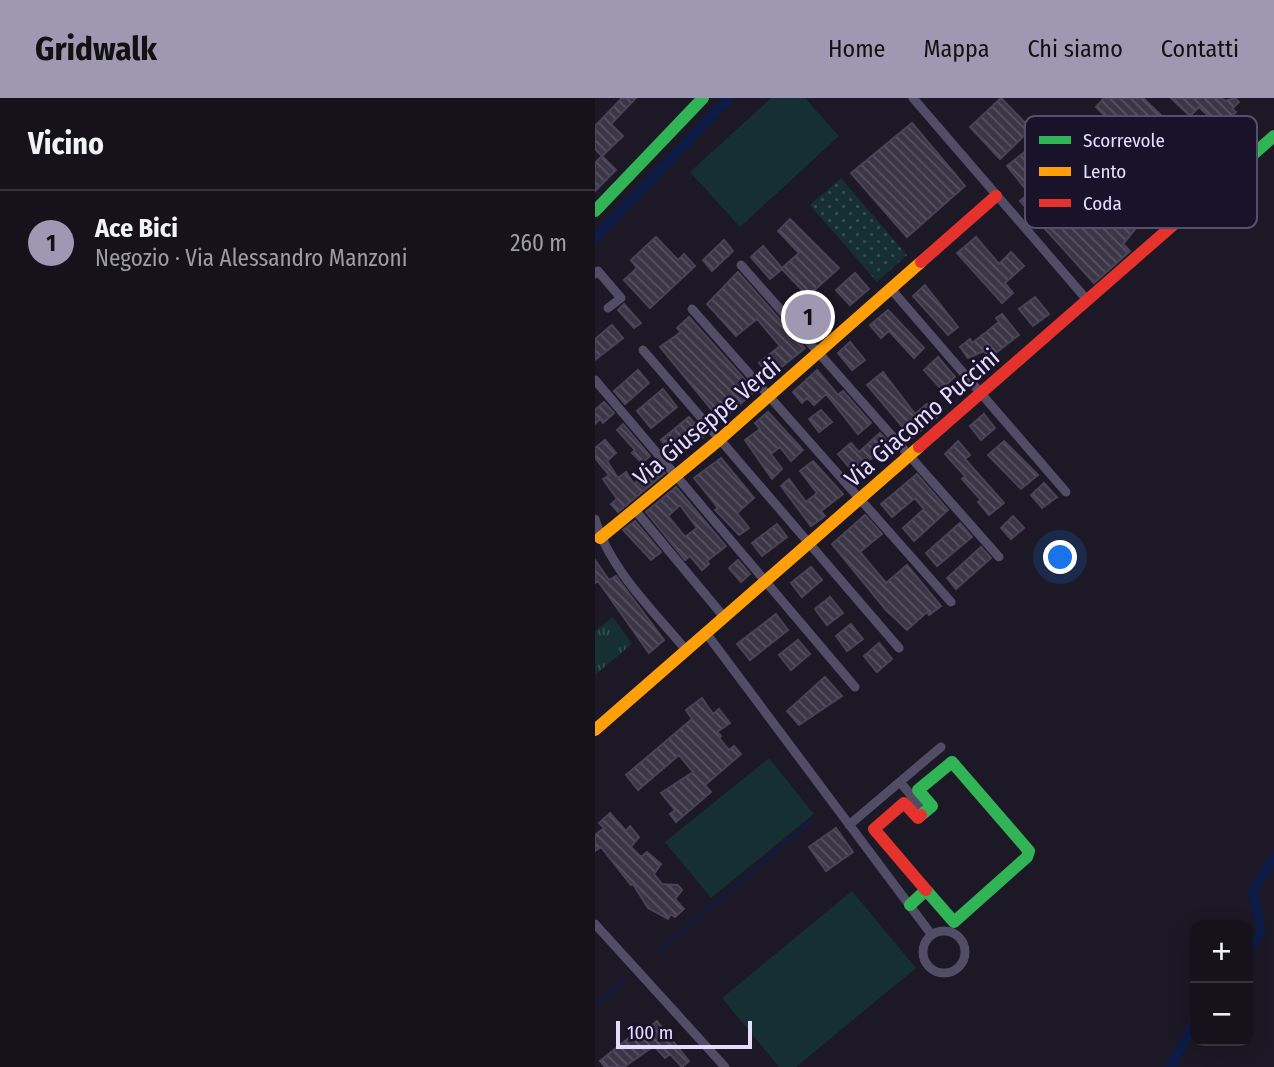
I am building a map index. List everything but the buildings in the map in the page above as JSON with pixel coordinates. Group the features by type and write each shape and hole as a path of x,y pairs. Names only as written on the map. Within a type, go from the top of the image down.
{"street":[{"path":"595,211 703,98"},
{"path":"913,98 1088,301"},
{"name":"Via Giacomo Puccini","path":"1257,151 1274,136"},
{"name":"Via Giuseppe Verdi","path":"600,538 819,354 996,196"},
{"name":"Via Giacomo Puccini","path":"595,730 1170,228"},
{"path":"741,265 911,454 999,557"},
{"path":"595,274 598,271 621,298 608,308"},
{"path":"891,289 1066,492"},
{"path":"692,309 861,497 951,602"},
{"path":"643,350 899,648"},
{"path":"595,380 855,687"},
{"path":"635,510 724,617"},
{"path":"595,519 600,538 651,609 687,650"},
{"path":"706,633 931,934"},
{"path":"849,825 941,747"},
{"path":"952,762 1030,851 1027,857 954,922 926,891 874,829 904,803 918,818 932,806 918,790 952,762"},
{"path":"900,782 925,812"},
{"path":"910,905 926,891"},
{"path":"595,924 725,1067"},
{"path":"949,931 960,939 965,951 957,969 944,973 926,965 923,945 931,934 949,931"}],"green space":[{"path":"771,98 805,98 839,136 740,227 690,172"},
{"path":"841,178 907,255 877,282 810,205"},
{"path":"613,617 632,644 595,675 595,631"},
{"path":"769,758 814,814 711,898 665,842"},
{"path":"852,891 916,968 796,1067 779,1067 722,998"}],"waterway":[{"path":"595,238 729,98"},
{"path":"659,951 810,822"},
{"path":"1253,944 1261,932 1253,892 1274,857"},
{"path":"595,1005 625,979"},
{"path":"1170,1067 1190,1031"}],"traffic: fast":[{"path":"595,211 703,98"},
{"path":"1257,151 1274,136"},
{"path":"910,905 926,890 954,922 1027,857 1029,851 952,762 918,790 932,806 921,815"}],"traffic: slow":[{"path":"600,538 719,440 921,262"},
{"path":"595,730 919,447"}],"traffic: jam":[{"path":"921,262 996,196"},
{"path":"919,447 1170,228"},
{"path":"921,815 918,818 904,803 874,829 926,890"}],"place":[{"name":"Ace Bici","path":"808,317"}]}
